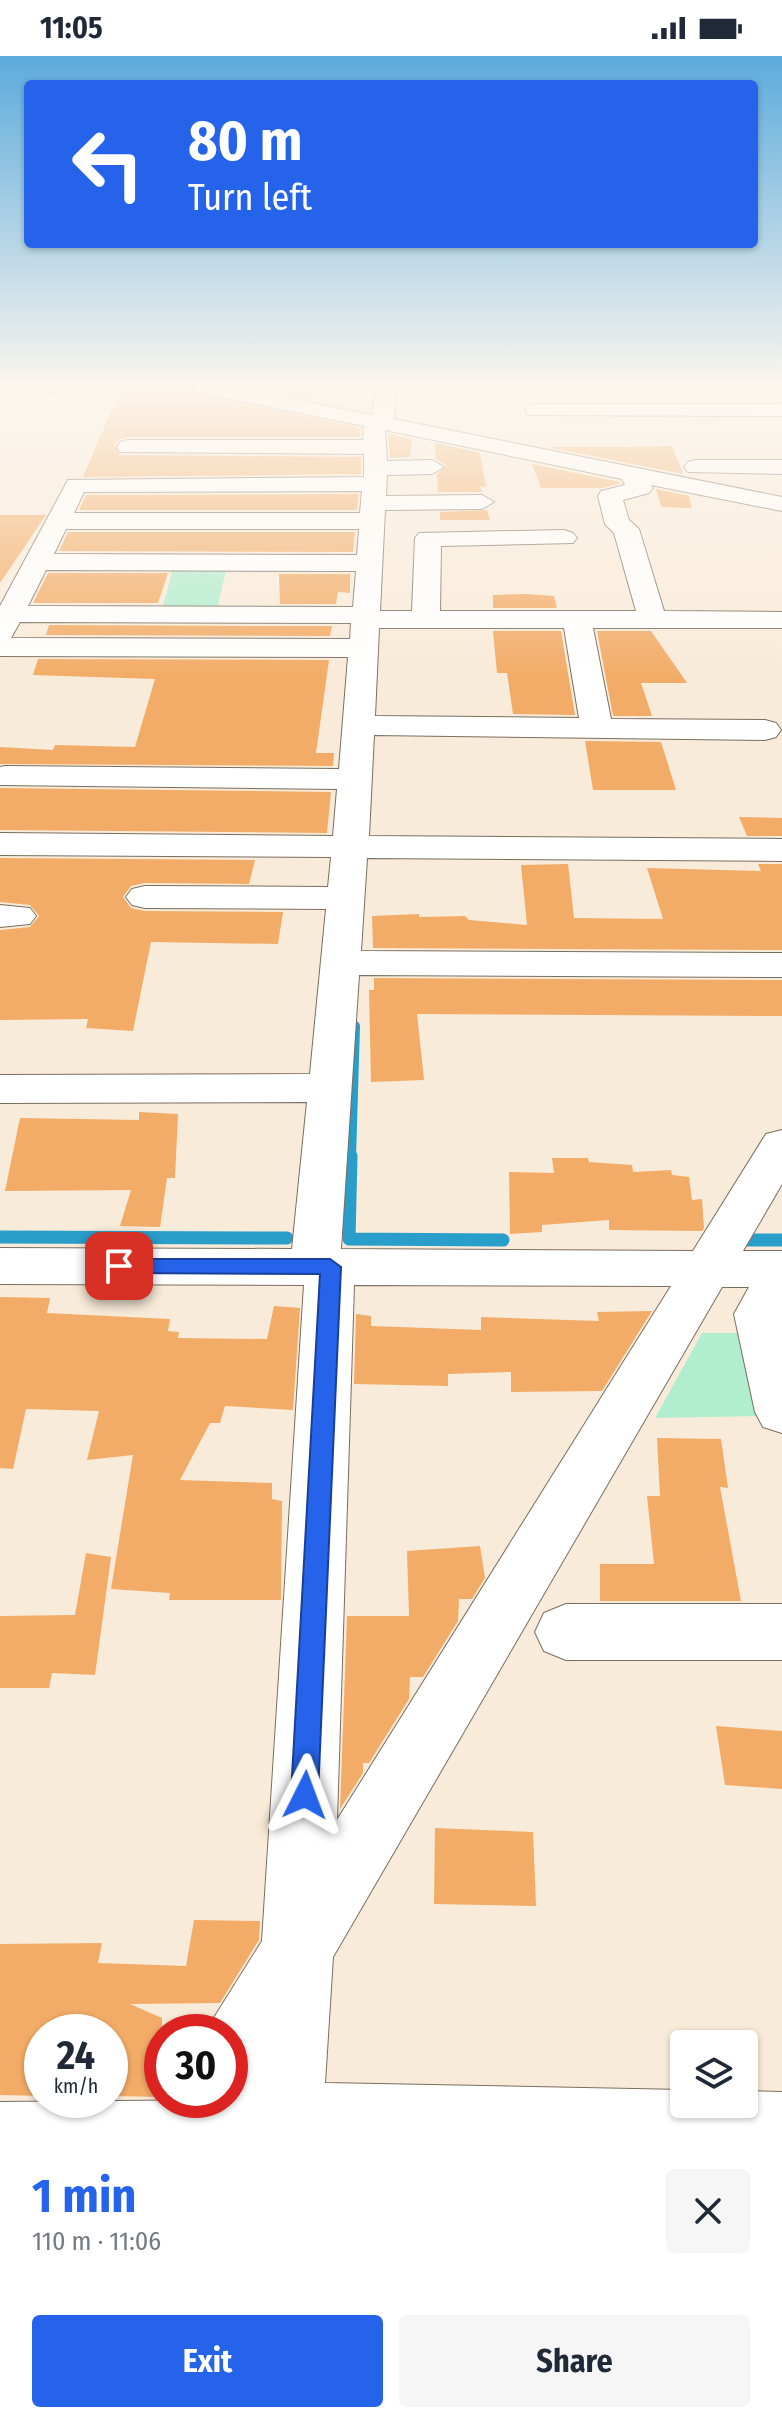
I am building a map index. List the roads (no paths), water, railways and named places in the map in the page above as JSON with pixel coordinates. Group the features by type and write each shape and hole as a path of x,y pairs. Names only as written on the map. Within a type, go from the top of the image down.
{"street":[{"path":"94,483 76,485 3,621 365,627"},
{"path":"57,521 247,483"},
{"path":"248,2044 323,1267 330,1088 350,849 374,483"},
{"path":"437,483 482,502"},
{"path":"639,483 641,488 610,496 618,524 626,529 653,620"},
{"path":"671,483 782,504"},
{"path":"426,619 417,538 564,538"},
{"path":"36,562 369,563"},
{"path":"0,647 365,627 426,619 782,620"},
{"path":"577,619 597,728"},
{"path":"359,725 765,730"},
{"path":"5,776 355,779"},
{"path":"0,844 782,850"},
{"path":"145,897 346,898"},
{"path":"341,963 782,965"},
{"path":"0,1089 330,1088"},
{"path":"248,2078 706,1268 782,1145"},
{"path":"0,1266 782,1270 760,1314 782,1412"},
{"path":"566,1632 782,1632"},
{"path":"248,2085 782,2131"},
{"path":"0,2141 144,2108"}],"waterway":[{"path":"351,1158 355,1026"},
{"path":"351,1156 349,1239 503,1240"},
{"path":"0,1237 287,1238"},
{"path":"746,1240 782,1240"}]}
